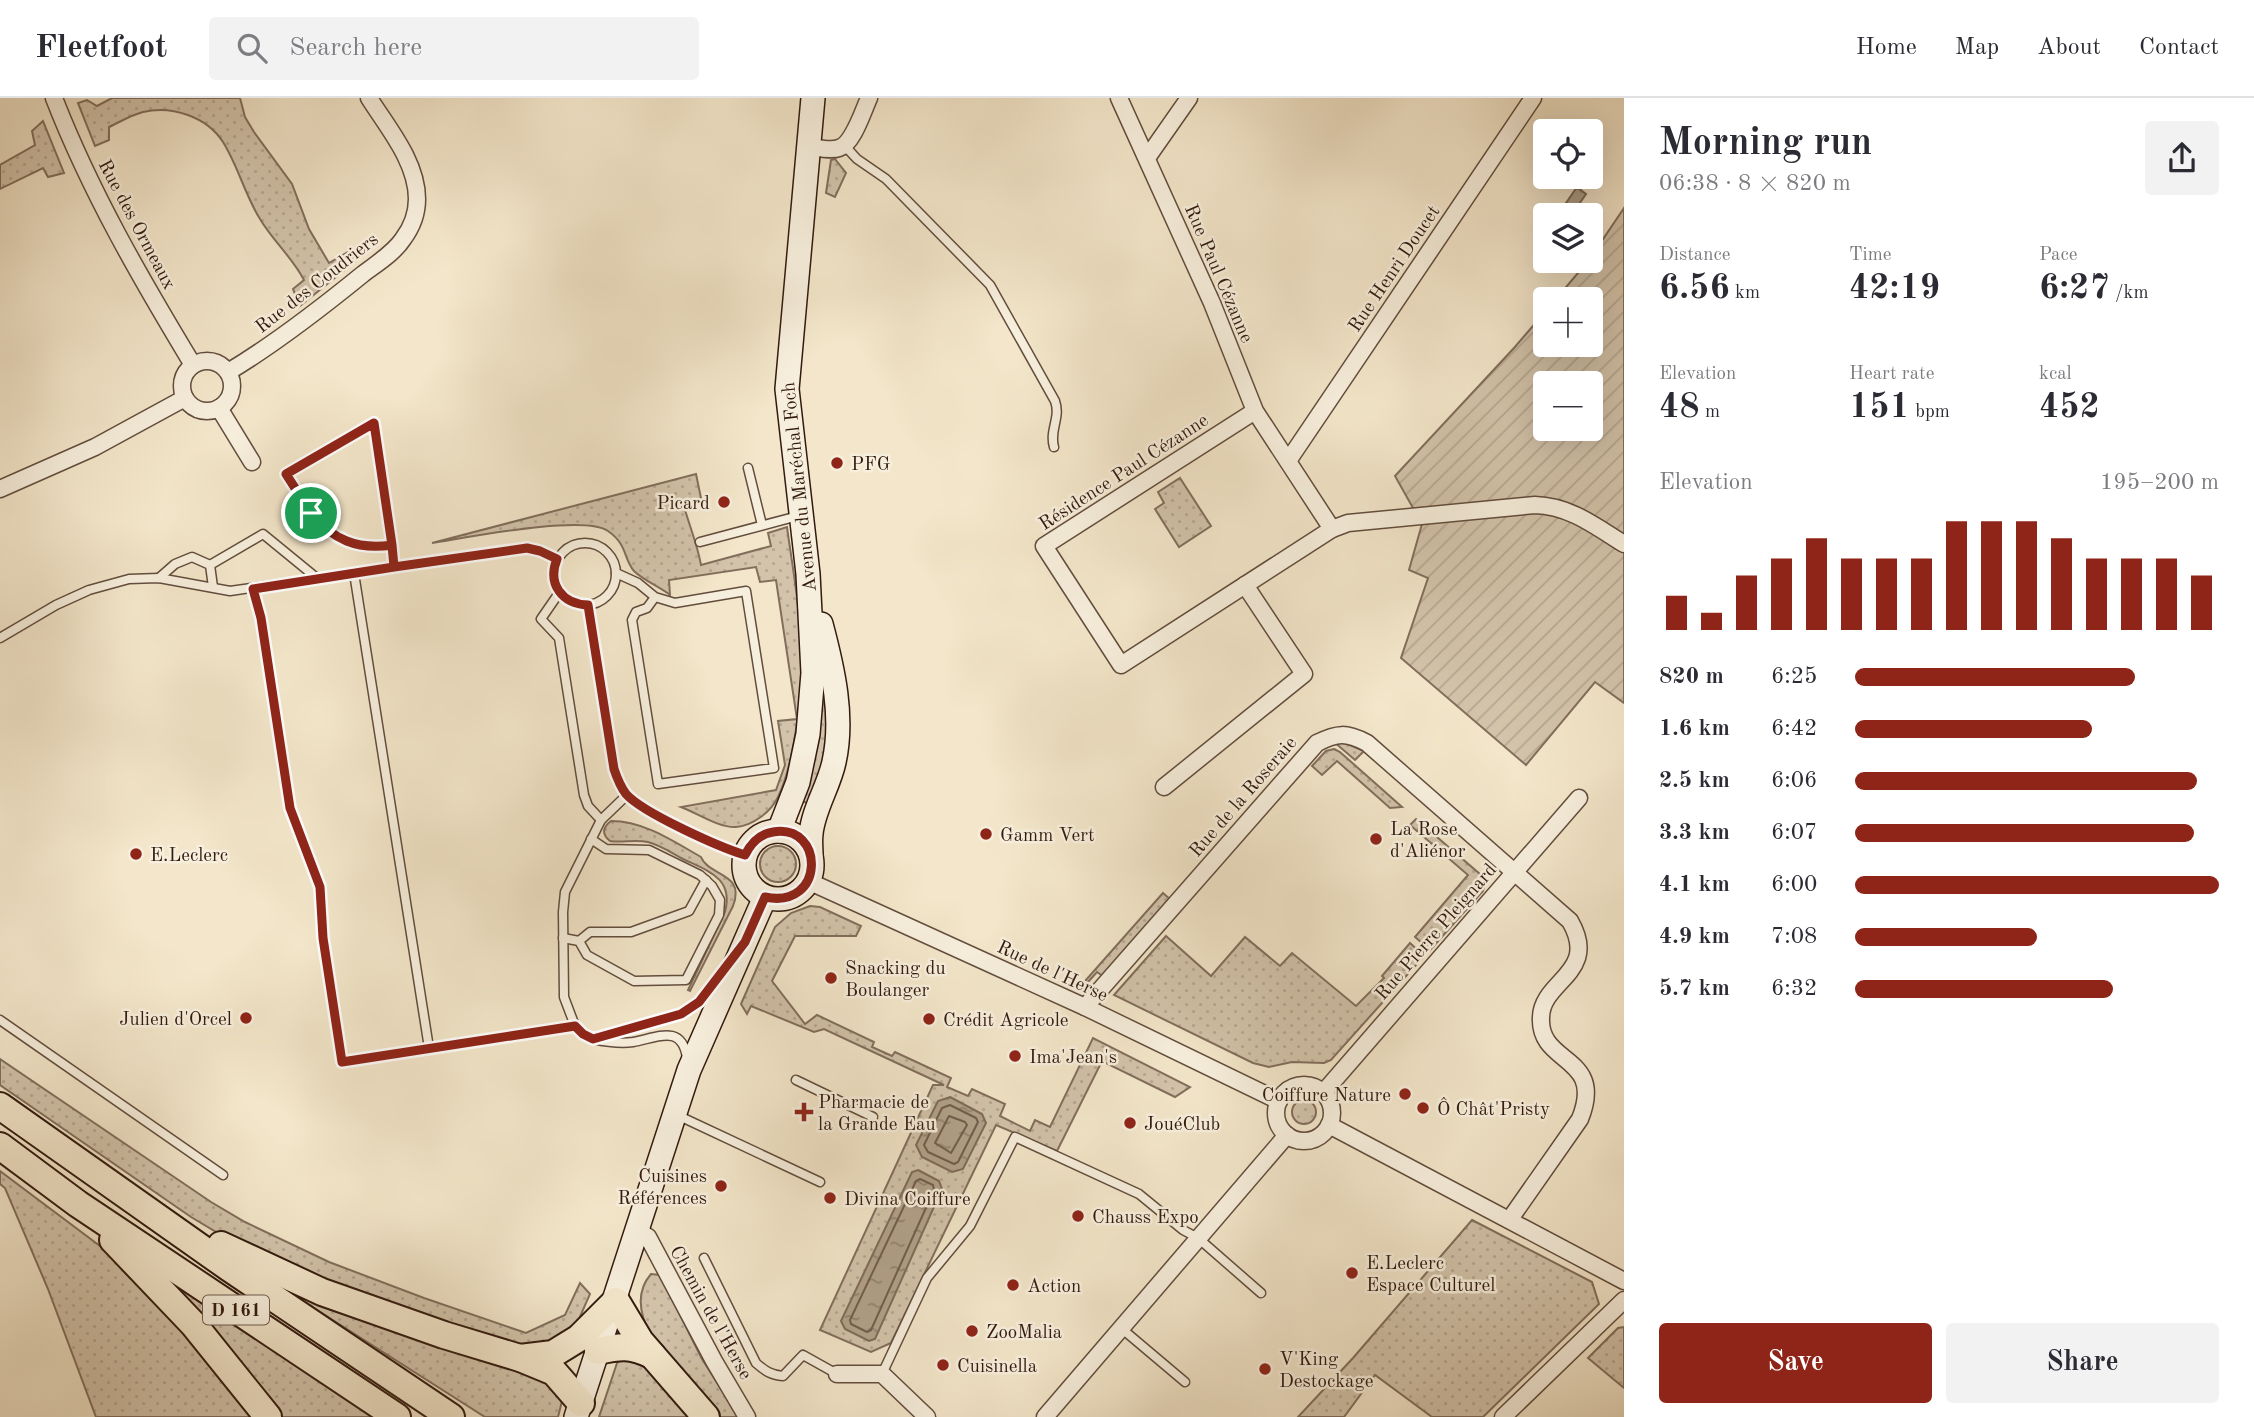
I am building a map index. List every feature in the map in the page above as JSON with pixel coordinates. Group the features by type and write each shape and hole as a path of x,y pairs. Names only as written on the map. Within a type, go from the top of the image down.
{"main road":[{"name":"D 161","path":"0,1106 228,1267 451,1417"},
{"name":"D 161","path":"0,1146 78,1204 397,1417"},
{"path":"78,1204 194,1325 268,1417"},
{"path":"165,1221 322,1292 444,1335 520,1358 554,1372 578,1410"},
{"path":"520,1358 553,1354 579,1338 615,1301 640,1341 706,1417"},
{"path":"598,1351 635,1347 652,1355"}],"street":[{"name":"Rue des Ormeaux","path":"54,98 106,215 194,365"},
{"name":"Rue des Coudriers","path":"228,372 249,360 354,282 402,241 413,223 417,201 416,180 407,159 369,98"},
{"name":"Avenue du Maréchal Foch","path":"779,831 798,782 810,712 813,673 808,574 787,389 787,368 813,98"},
{"path":"810,147 837,149 844,145 851,139 869,98"},
{"name":"Rue Paul Cézanne","path":"1119,98 1212,303 1255,411 1288,461"},
{"path":"1147,158 1189,98"},
{"name":"Rue Henri Doucet","path":"1288,461 1533,98"},
{"path":"208,361 228,372 231,380 230,396 219,408 212,411 196,409 185,398 182,391 184,376 194,365 208,361"},
{"path":"0,489 95,447 185,398"},
{"path":"219,408 252,462"},
{"name":"Résidence Paul Cézanne","path":"1255,411 1044,546 1121,665 1332,529 1348,523 1535,505 1552,506 1580,517 1624,544"},
{"path":"1288,461 1332,529"},
{"path":"808,574 834,682 837,737 834,761 828,786 810,832 812,864 808,881 802,889 785,898 765,897 749,884 745,875 745,855 750,845 768,832 788,832 803,841 811,855"},
{"path":"1164,787 1304,674 1245,585"},
{"name":"Rue de la Roseraie","path":"1085,1007 1317,743 1334,735 1353,736 1367,743 1570,921 1578,934 1579,951 1571,970 1545,1002 1540,1016 1543,1035 1556,1052 1576,1068 1586,1084 1588,1101 1580,1119 1510,1219"},
{"name":"Rue Pierre Pleignard","path":"1323,1093 1579,798"},
{"name":"Rue de l'Herse","path":"808,881 1085,1007 1279,1101"},
{"path":"578,1410 689,1070 765,897"},
{"path":"1308,1085 1323,1093 1331,1108 1329,1125 1324,1132 1310,1140 1302,1141 1287,1135 1277,1120 1279,1101 1290,1089 1299,1086 1308,1085"},
{"path":"1329,1125 1624,1281"},
{"path":"1045,1417 1287,1135"},
{"name":"Chemin de l'Herse","path":"637,1230 648,1237 747,1417"},
{"path":"1503,1417 1624,1300"},
{"path":"837,1374 882,1374 927,1417"}],"lane":[{"path":"844,145 856,159 886,179 994,290 1055,401 1058,412 1051,432 1054,447"},
{"path":"392,545 371,548 336,536 311,513 286,474 374,423 392,545 394,567"},
{"path":"748,468 762,525"},
{"path":"699,542 801,515"},
{"path":"210,565 263,534 318,579"},
{"path":"592,543 609,554 616,573 615,582 605,598 588,605 577,604 559,593 553,577 557,559 563,551 571,545 592,543"},
{"path":"0,638 56,605 89,590 129,579 159,578 230,591 527,548 557,559"},
{"path":"159,578 175,564 192,557 210,565"},
{"path":"210,565 213,587"},
{"path":"354,573 429,1048"},
{"path":"616,573 638,583 655,597 675,603 747,591 774,768 658,783 632,620 636,612 648,608 655,597"},
{"path":"253,589 261,618 290,808 320,887 323,938 342,1062 575,1026"},
{"path":"559,593 541,619 559,638 584,795 588,806 601,820"},
{"path":"588,605 614,769 619,784 627,795 639,804 710,842 745,855"},
{"path":"627,795 601,820 565,892 565,997 575,1026 583,1034 612,1044 669,1035 680,1040 686,1048 689,1070"},
{"path":"563,938 579,941 587,955 634,981 686,980 719,915 720,900 706,880 649,850 606,849 591,839"},
{"path":"579,941 590,932 631,932 689,911 706,880"},
{"path":"593,1039 681,1014 699,1002 745,942"},
{"path":"0,1020 223,1175"},
{"path":"796,1080 873,1117"},
{"path":"674,1113 820,1182"},
{"path":"882,1374 927,1279 970,1226 1015,1137 1139,1194 1183,1230 1198,1238 1261,1293"},
{"path":"704,1258 756,1363 764,1371 783,1376 803,1355 837,1374"},
{"path":"1121,1328 1185,1382"}],"shaded area":[{"path":"112,98 240,98 245,117 254,132 292,184 309,229 329,263 348,252 357,260 300,306 293,289 304,280 260,219 228,151 216,133 188,115 154,110 134,115 109,127 109,140 95,146 78,103 87,100 97,106"},
{"path":"43,121 64,173 48,177 43,168 0,189 0,165 35,145 32,131"},
{"path":"835,159 846,173 835,197 826,193 831,160"},
{"path":"1624,208 1624,703 1595,682 1526,765 1401,658 1428,578 1409,570 1422,524 1395,476 1533,326 1533,357 1603,357 1603,287 1566,287 1578,273 1603,273 1603,239"},
{"path":"696,474 701,498 683,503 701,565 771,546 768,533 787,527 799,611 802,656 800,697 794,742 790,762 775,803 754,821 736,827 715,823 681,807 776,790 785,765 778,721 797,719 776,580 760,582 756,567 669,580 670,595 634,571 619,541 608,531 595,526 550,526 432,543"},
{"path":"1180,478 1211,526 1179,547 1155,509 1164,503 1158,492"},
{"path":"821,659 830,747 812,804 800,801"},
{"path":"1340,741 1364,751 1355,760 1334,742"},
{"path":"1334,749 1402,807 1390,808 1337,761 1322,775 1312,766 1326,751"},
{"path":"1416,819 1481,875 1485,883 1483,891 1430,950 1415,937 1468,875 1410,825"},
{"path":"611,821 635,824 669,839 701,857 735,887 733,906 690,991 688,990 725,912 726,891 717,877 710,872 652,843 610,841 604,831"},
{"path":"778,846 791,851 796,864 791,877 778,882 765,877 760,864 765,851"},
{"path":"1163,893 1172,901 1104,977 1097,972 1088,982 1085,981"},
{"path":"810,906 820,907 861,926 856,936 795,936 772,981 805,1024 817,1015 874,1042 872,1047 892,1056 895,1052 951,1078 947,1087 968,1096 972,1089 1005,1104 1000,1116 1030,1131 1035,1120 1050,1127 1093,1038 1190,1087 1175,1097 1102,1061 1057,1151 996,1125 891,1343 871,1352 820,1330 933,1085 944,1085 824,1029 814,1032 751,1006 747,1014 741,1004 775,927 791,913"},
{"path":"1166,936 1211,976 1245,937 1280,966 1292,953 1356,1006 1384,978 1382,976 1410,943 1424,956 1331,1060 1324,1063 1292,1062 1269,1067 1253,1063 1114,995"},
{"path":"0,1059 211,1202 245,1222 329,1262 526,1333 565,1315 580,1283 590,1294 567,1337 523,1350 349,1292 243,1248 191,1217 0,1085"},
{"path":"1304,1100 1312,1104 1316,1112 1312,1120 1304,1124 1296,1120 1292,1112 1296,1104"},
{"path":"0,1171 108,1252 133,1275 256,1417 96,1417 48,1289 5,1188 0,1184"},
{"path":"1472,1220 1592,1282 1599,1304 1483,1417 1432,1417 1375,1375 1344,1417 1298,1417 1353,1358"},
{"path":"136,1255 375,1417 275,1417"},
{"path":"251,1268 541,1373 563,1397 558,1417 485,1417"},
{"path":"651,1274 660,1275 702,1359 739,1417 717,1417 660,1350 648,1330 641,1310 642,1291"},
{"path":"1624,1327 1624,1388 1588,1358 1618,1328"},
{"path":"624,1356 637,1357 696,1417 599,1417 617,1363"}],"water":[{"path":"1576,189 1586,194 1580,203 1566,203"},
{"path":"950,1097 982,1114 986,1123 963,1169 952,1172 922,1157 916,1145 938,1101"},
{"path":"918,1170 939,1181 942,1189 875,1339 869,1341 845,1329 841,1321 912,1172"}],"place":[{"name":"PFG","path":"837,463"},
{"name":"Picard","path":"724,502"},
{"name":"Gamm Vert","path":"986,834"},
{"name":"La Rose d'Aliénor","path":"1376,839"},
{"name":"E.Leclerc","path":"136,854"},
{"name":"Snacking du Boulanger","path":"831,978"},
{"name":"Julien d'Orcel","path":"246,1018"},
{"name":"Crédit Agricole","path":"929,1019"},
{"name":"Ima'Jean's","path":"1015,1056"},
{"name":"Coiffure Nature","path":"1405,1094"},
{"name":"Ô Chât'Pristy","path":"1423,1108"},
{"name":"Pharmacie de la Grande Eau","path":"804,1112"},
{"name":"JouéClub","path":"1130,1123"},
{"name":"Cuisines Références","path":"721,1186"},
{"name":"Divina Coiffure","path":"830,1198"},
{"name":"Chauss Expo","path":"1078,1216"},
{"name":"E.Leclerc Espace Culturel","path":"1352,1273"},
{"name":"Action","path":"1013,1285"},
{"name":"ZooMalia","path":"972,1331"},
{"name":"Cuisinella","path":"943,1365"},
{"name":"V'King Destockage","path":"1265,1369"}],"route":[{"path":"311,513 286,474 374,423 392,545 393,554 394,567 527,548 557,559 553,577 559,593 577,604 588,605 614,769 619,784 627,795 710,842 745,855 758,837 768,832 788,832 803,841 811,855 808,881 794,895 775,899 765,897 745,942 699,1002 681,1014 593,1039 575,1026 342,1062 323,938 324,918 320,887 290,808 261,618 253,589 394,567 392,545 371,548 356,545 336,536 311,513"}]}
